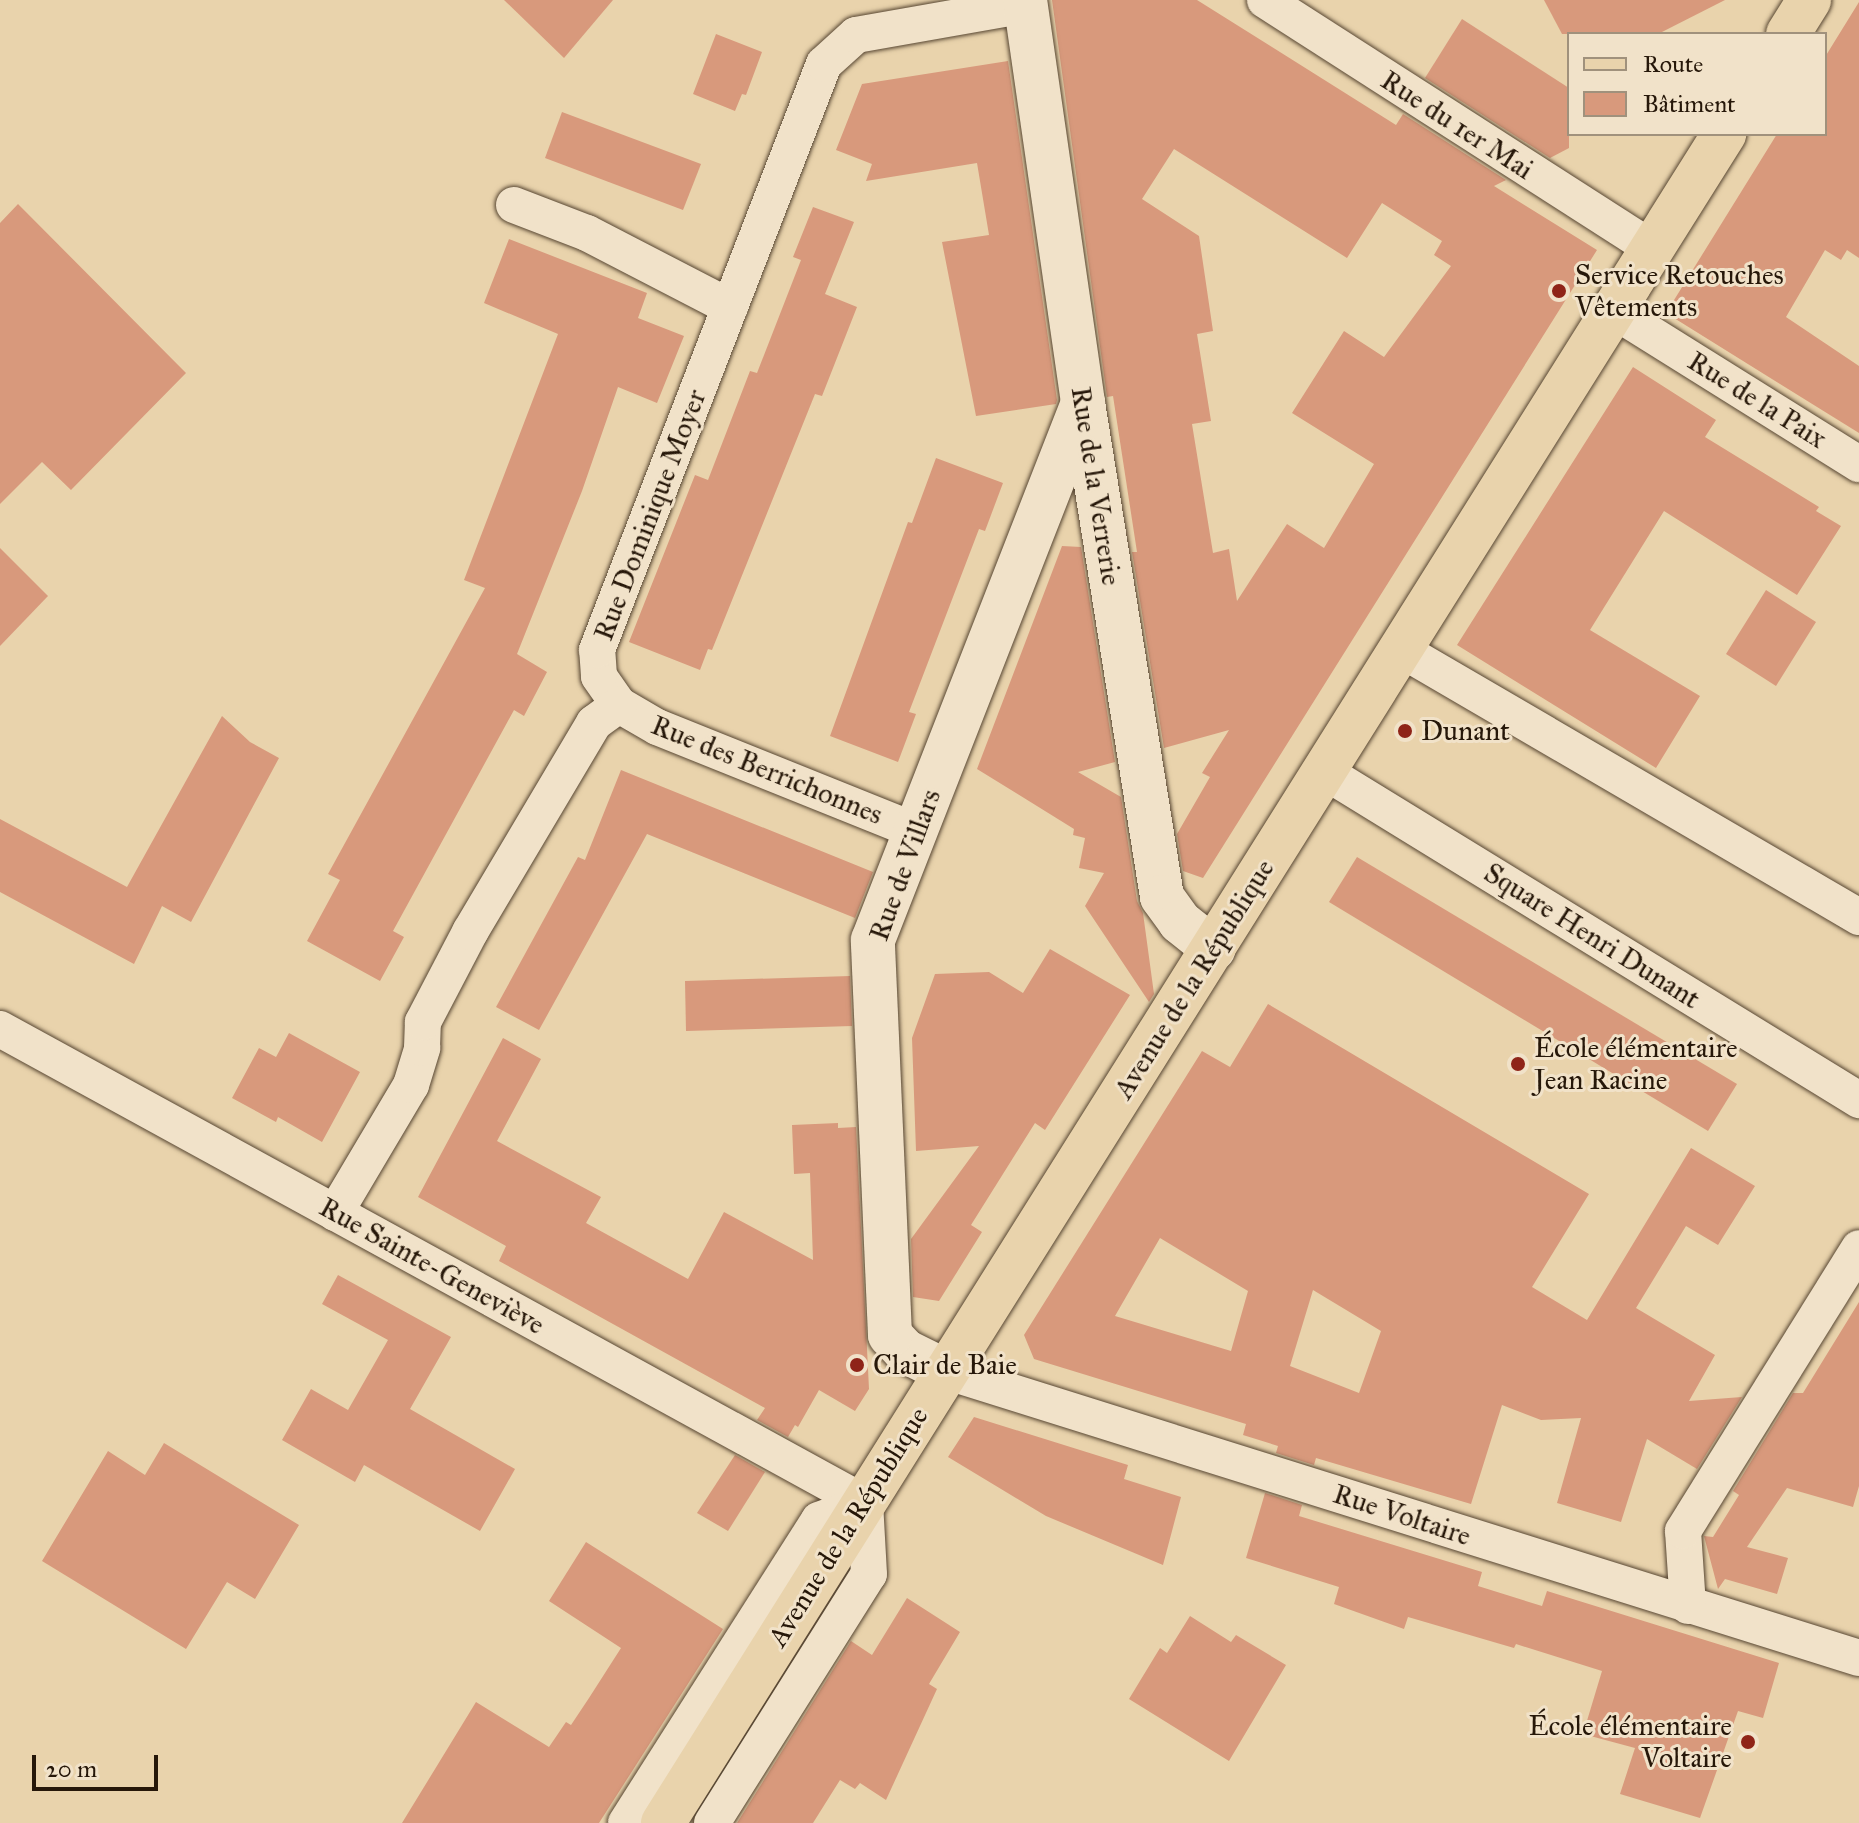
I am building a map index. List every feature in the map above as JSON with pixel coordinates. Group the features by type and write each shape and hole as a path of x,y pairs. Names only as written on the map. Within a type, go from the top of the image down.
{"main road":[{"path":"1789,32 1809,0"},
{"name":"Rue de la Verrerie","path":"1026,2 1083,403 1162,897 1180,922 1214,949"},
{"name":"Avenue de la République","path":"663,1823 1325,772 1398,648 1723,136"},
{"name":"Rue de Villars","path":"945,1371 905,1351 890,1335 873,940 1083,403"}],"street":[{"name":"Rue du 1er Mai","path":"1265,0 1651,248"},
{"name":"Rue Dominique Moyer","path":"619,705 599,676 597,650 824,64 856,35 1026,2"},
{"path":"514,205 587,233 730,307"},
{"name":"Rue de la Paix","path":"1614,311 1859,464"},
{"path":"1398,648 1859,917"},
{"path":"335,1213 411,1085 422,1048 423,1022 464,944 594,723 619,705"},
{"name":"Rue des Berrichonnes","path":"619,705 657,727 916,831"},
{"name":"Square Henri Dunant","path":"1325,772 1859,1100"},
{"name":"Rue Sainte-Geneviève","path":"0,1029 865,1503"},
{"path":"1688,1606 1683,1531 1859,1248"},
{"name":"Rue Voltaire","path":"945,1371 1859,1658"},
{"path":"626,1823 819,1520 865,1503 869,1574 712,1823"}],"building":[{"path":"504,0 613,0 564,58"},
{"path":"1052,0 1197,0 1396,125 1403,114 1506,180 1494,186 1597,250 1203,878 1183,871 1177,834 1210,777 1202,773 1229,730 1164,748 1132,552 1137,552 1113,396 1107,397","holes":["1174,149 1347,258 1382,203 1442,241 1434,255 1451,266 1384,357 1344,331 1292,413 1374,464 1324,548 1287,524 1237,601 1229,549 1213,553 1192,424 1211,421 1197,334 1213,331 1199,236 1142,199"]},
{"path":"1544,0 1725,0 1662,32 1562,34"},
{"path":"1859,2 1859,258 1847,250 1841,260 1825,250 1786,317 1859,366 1859,433 1666,313 1776,136 1827,136 1827,54"},
{"path":"1462,19 1567,87 1569,148 1550,158 1425,78"},
{"path":"716,34 762,52 746,95 742,94 735,111 693,94"},
{"path":"1008,61 1057,400 1056,404 976,416 942,242 989,235 977,163 866,181 872,164 836,150 862,84"},
{"path":"562,112 701,164 683,210 545,158"},
{"path":"18,204 186,373 71,490 42,462 0,504 0,223"},
{"path":"813,207 854,222 825,294 857,307 822,396 815,394 712,650 708,649 700,670 629,642 695,475 708,480 750,371 757,373 801,260 793,257"},
{"path":"509,239 647,293 638,318 684,336 657,403 618,387 582,491 517,654 547,672 524,716 514,710 393,931 404,937 380,981 307,941 340,880 328,874 485,588 464,580 558,334 484,303"},
{"path":"1633,367 1716,420 1705,437 1819,507 1816,511 1841,526 1797,595 1664,511 1590,630 1700,696 1656,768 1457,645"},
{"path":"936,458 1003,483 985,531 979,529 909,712 916,714 898,762 830,736 908,522 912,523"},
{"path":"1062,546 1081,547 1115,762 1078,772 1121,797 1137,901 1143,913 1154,994 1149,1002 1085,906 1104,873 1079,868 1085,838 1073,835 1074,829 977,769"},
{"path":"0,548 48,596 0,646"},
{"path":"1766,590 1816,622 1776,686 1726,654"},
{"path":"222,716 250,742 279,758 191,922 162,906 134,964 0,892 0,819 127,887"},
{"path":"621,770 873,872 855,918 647,834 539,1030 496,1007 578,857 585,860"},
{"path":"1357,857 1737,1084 1708,1131 1329,902"},
{"path":"1050,949 1130,995 1045,1130 1035,1123 971,1225 982,1232 939,1301 913,1297 911,1239 979,1146 916,1151 912,1038 935,974 989,972 1023,993"},
{"path":"850,976 852,1026 686,1031 685,981"},
{"path":"1268,1004 1589,1194 1532,1287 1587,1320 1691,1148 1755,1186 1718,1245 1686,1226 1636,1308 1715,1355 1689,1401 1742,1397 1697,1469 1647,1439 1621,1522 1557,1503 1581,1418 1541,1420 1502,1405 1471,1504 1316,1458 1314,1465 1276,1453 1278,1446 1243,1435 1246,1424 1034,1359 1024,1335 1202,1051 1230,1067","holes":["1160,1238 1248,1291 1231,1351 1115,1316","1313,1290 1381,1331 1359,1393 1290,1366"]},
{"path":"289,1033 360,1072 322,1142 278,1117 276,1122 232,1098 259,1048 276,1057"},
{"path":"503,1038 541,1059 497,1141 601,1197 586,1223 688,1279 724,1212 813,1260 810,1173 794,1174 792,1125 838,1123 838,1128 856,1127 869,1389 855,1411 819,1390 798,1427 795,1425 788,1437 757,1420 765,1408 499,1261 506,1246 418,1197"},
{"path":"338,1275 451,1337 410,1409 515,1469 480,1531 364,1465 355,1482 282,1440 311,1389 348,1410 388,1340 322,1304"},
{"path":"1859,1302 1859,1486 1853,1507 1787,1488 1747,1547 1788,1558 1777,1594 1725,1579 1718,1589 1704,1536 1713,1537 1739,1495 1733,1491 1793,1393 1803,1393"},
{"path":"974,1417 1128,1465 1124,1479 1181,1497 1163,1565 1046,1516 948,1457"},
{"path":"164,1443 299,1525 255,1599 227,1582 186,1649 42,1561 108,1451 145,1475"},
{"path":"735,1455 765,1472 728,1531 697,1513"},
{"path":"1265,1493 1302,1505 1299,1516 1482,1572 1478,1586 1542,1606 1547,1591 1779,1663 1763,1718 1738,1711 1700,1818 1620,1794 1635,1748 1583,1734 1602,1671 1516,1644 1514,1648 1408,1617 1404,1629 1334,1604 1339,1587 1246,1558"},
{"path":"586,1542 723,1629 599,1823 402,1823 476,1702 549,1747 566,1722 571,1725 589,1698 621,1648 549,1601"},
{"path":"907,1598 960,1632 929,1684 937,1689 886,1800 860,1783 855,1789 840,1780 813,1823 737,1823 851,1641 872,1655"},
{"path":"1190,1616 1231,1642 1236,1635 1286,1665 1229,1761 1129,1699 1160,1648 1167,1653"}],"place":[{"name":"Service Retouches Vêtements","path":"1559,291"},
{"name":"Dunant","path":"1405,731"},
{"name":"École élémentaire Jean Racine","path":"1518,1064"},
{"name":"Clair de Baie","path":"857,1365"},
{"name":"École élémentaire Voltaire","path":"1748,1742"}]}
